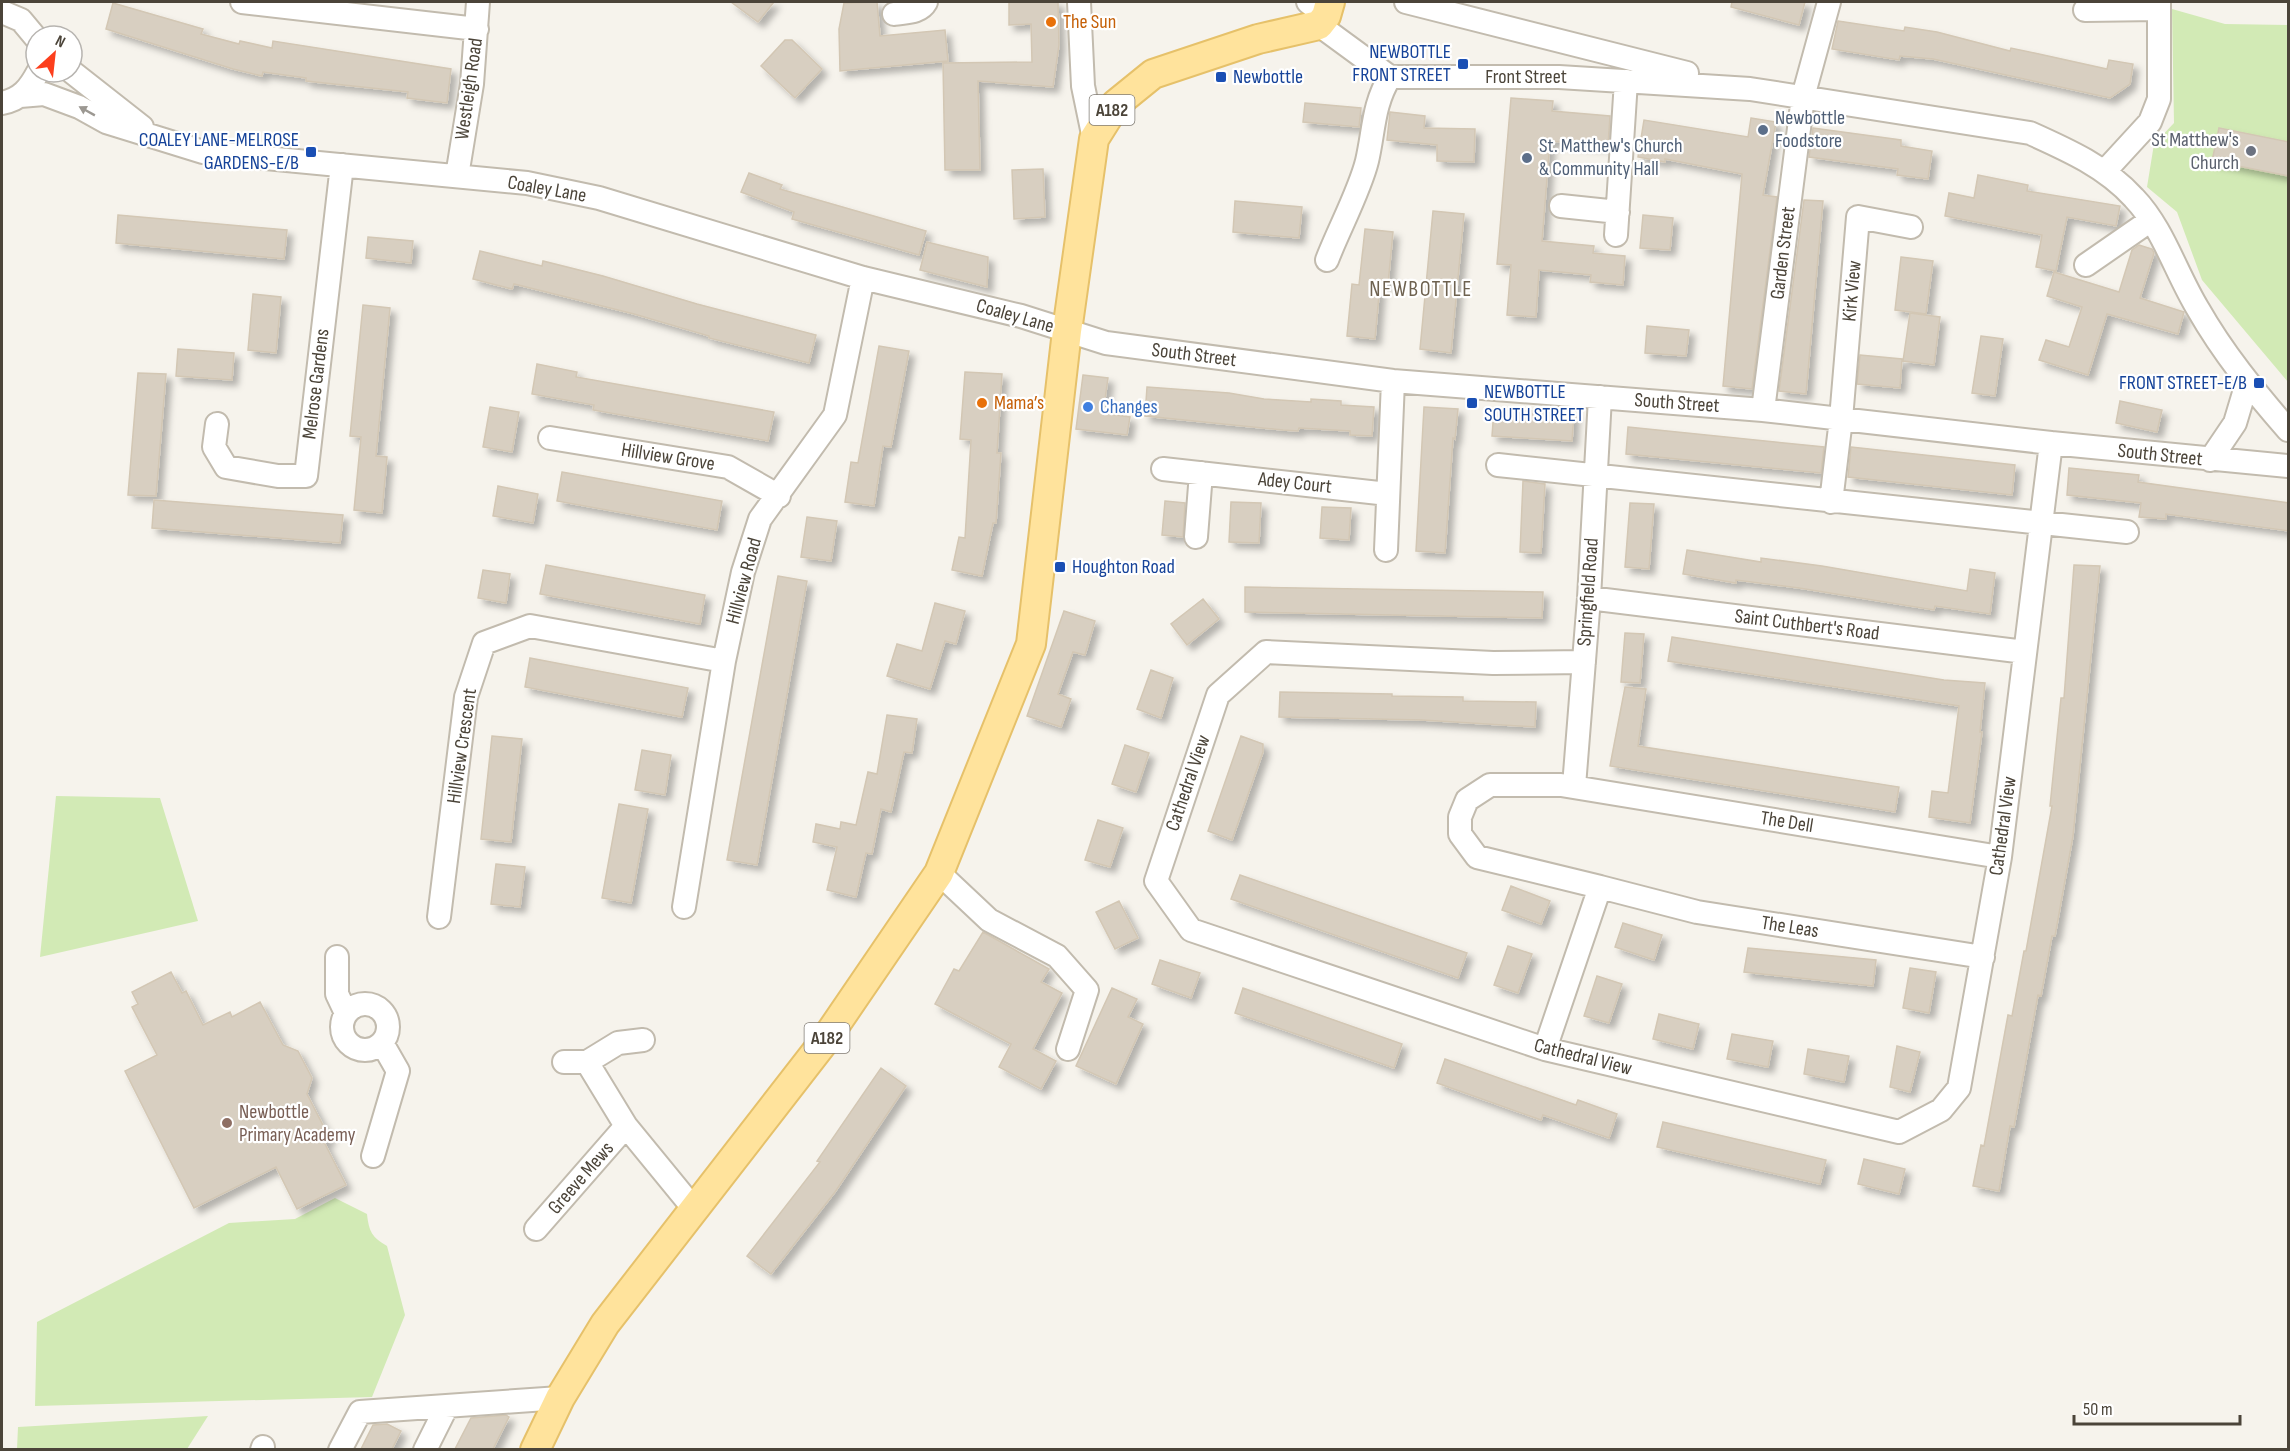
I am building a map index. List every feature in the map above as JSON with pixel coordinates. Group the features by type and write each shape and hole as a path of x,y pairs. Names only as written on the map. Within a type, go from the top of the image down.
{"main road":[{"name":"A182","path":"535,1449 560,1398 605,1324 823,1043 939,873 1031,644 1067,331 1094,139 1116,104 1153,74 1258,39 1321,11"}],"street":[{"path":"243,2 477,29"},
{"name":"Westleigh Road","path":"457,176 477,29 478,2"},
{"path":"894,14 916,11 926,2"},
{"path":"1078,2 1083,86 1094,139"},
{"name":"Front Street","path":"1406,2 1750,89"},
{"name":"Garden Street","path":"1763,410 1803,97 1829,2"},
{"path":"2085,10 2158,5 2159,99 2150,122 2105,171"},
{"path":"1321,11 1390,77 1380,93 1373,118 1367,162 1326,260"},
{"name":"Front Street","path":"1390,77 1559,77 1750,89 2030,133 2068,150 2105,171 2135,198 2151,220 2198,309 2247,382 2289,430"},
{"path":"84,81 160,141"},
{"path":"1616,235 1626,81"},
{"path":"11,99 32,84"},
{"name":"Coaley Lane","path":"11,99 44,94 79,107 106,122 160,141 203,152 527,183 599,198 863,278 1021,316 1067,331"},
{"name":"Melrose Gardens","path":"217,424 214,447 226,467 278,476 306,476 342,165"},
{"path":"1561,206 1618,212"},
{"name":"Kirk View","path":"1842,419 1857,217 1911,227"},
{"path":"2086,265 2151,220"},
{"name":"Hillview Road","path":"684,907 724,661 743,573 760,519 779,496 835,415 863,278"},
{"name":"South Street","path":"1067,331 1106,343 1393,381 1763,410 2210,460 2289,466"},
{"path":"1386,550 1393,381"},
{"path":"2210,460 2235,423 2247,382"},
{"name":"Springfield Road","path":"1574,786 1589,597 1600,398"},
{"path":"1831,502 1842,419"},
{"name":"Hillview Grove","path":"550,438 728,467 779,496"},
{"name":"Cathedral View","path":"1584,662 1493,663 1266,652 1218,695 1156,881 1191,930 1545,1049 1899,1132 1941,1110 1959,1088 2000,857 2051,443"},
{"path":"1498,465 2127,532"},
{"name":"Adey Court","path":"1163,469 1388,494"},
{"path":"1196,537 1201,473"},
{"name":"Saint Cuthbert's Road","path":"1589,597 2025,652"},
{"name":"Hillview Crescent","path":"439,917 465,697 484,643 530,626 724,661"},
{"name":"The Dell","path":"1600,887 1477,857 1460,834 1460,817 1467,800 1490,785 1574,786 2000,857"},
{"path":"939,873 989,920 1057,956 1087,990 1068,1048"},
{"path":"1545,1049 1600,887"},
{"name":"The Leas","path":"1600,887 1698,912 1983,957"},
{"path":"337,957 338,994 346,1013 341,1030 350,1045 367,1051 382,1043 388,1027 380,1010 362,1004 346,1013"},
{"path":"564,1062 587,1062 618,1043 643,1040"},
{"path":"373,1156 398,1071 382,1043"},
{"name":"Greeve Mews","path":"587,1062 626,1126 694,1209"},
{"name":"Greeve Mews","path":"536,1229 626,1126"},
{"path":"340,1449 360,1412 446,1408 560,1398"},
{"path":"425,1449 446,1408"}],"green space":[{"path":"2172,9 2225,24 2288,25 2288,382 2202,280 2177,212 2147,187 2154,144 2174,123"},
{"path":"56,796 160,798 198,921 40,957"},
{"path":"335,1198 367,1214 372,1233 387,1246 405,1315 372,1397 35,1406 37,1322 229,1223 295,1219"},
{"path":"208,1416 187,1449 17,1449 18,1427"}],"building":[{"path":"731,2 774,2 758,22"},
{"path":"877,2 880,36 945,30 948,61 840,71 839,29 844,3"},
{"path":"1009,2 1058,2 1059,45 1053,87 978,81 980,170 945,170 943,63 1032,62 1031,24 1009,25"},
{"path":"1732,2 1805,2 1799,25 1731,7"},
{"path":"113,3 203,29 201,34 239,44 240,41 272,48 273,41 451,69 447,103 407,98 408,92 306,81 306,78 263,72 262,76 233,69 106,29"},
{"path":"1838,21 1904,31 1905,27 1937,32 2010,51 2011,48 2107,69 2109,60 2133,64 2130,84 2110,98 1933,59 1900,56 1899,60 1832,49"},
{"path":"785,40 792,40 822,69 795,98 761,66"},
{"path":"1511,98 1553,101 1552,111 1610,116 1608,146 1550,141 1542,241 1594,246 1593,253 1625,256 1623,285 1590,282 1591,275 1539,270 1536,317 1507,315 1511,265 1497,264"},
{"path":"1305,103 1361,108 1359,127 1303,122"},
{"path":"1390,112 1425,116 1424,128 1475,129 1474,162 1437,161 1437,145 1387,140"},
{"path":"1751,118 1776,122 1763,195 1777,197 1752,389 1723,386 1742,174 1665,159 1665,162 1638,157 1644,120 1748,137"},
{"path":"1813,128 1901,140 1901,146 1932,151 1928,179 1897,175 1898,169 1809,157"},
{"name":"St Matthew's Church","path":"2219,128 2289,142 2289,176 2212,161"},
{"path":"1043,169 1045,217 1014,219 1012,170"},
{"path":"749,173 782,185 780,189 926,231 919,255 792,219 794,212 741,192"},
{"path":"1978,175 2028,185 2027,191 2120,206 2116,226 2067,217 2056,271 2036,267 2042,235 1945,216 1949,193 1974,198"},
{"path":"1804,200 1823,201 1806,394 1779,391"},
{"path":"1235,201 1302,207 1299,238 1233,232"},
{"path":"1433,211 1464,214 1451,353 1420,349"},
{"path":"118,215 287,230 284,259 116,243"},
{"path":"1643,215 1673,218 1670,250 1640,248"},
{"path":"1365,229 1393,232 1388,284 1380,284 1375,339 1347,336 1352,284 1359,285"},
{"path":"368,237 413,241 411,263 366,258"},
{"path":"927,242 988,257 987,287 920,270"},
{"path":"2139,245 2152,249 2154,253 2140,298 2184,312 2178,334 2107,314 2088,375 2039,360 2046,340 2069,347 2082,307 2047,296 2054,272 2119,292 2132,250"},
{"path":"480,251 542,266 543,261 603,276 697,304 816,335 809,363 709,338 709,336 634,314 514,284 512,289 473,279"},
{"path":"1901,257 1933,261 1926,314 1895,310"},
{"path":"253,294 281,297 276,353 248,350"},
{"path":"363,305 390,308 376,456 387,457 382,513 354,510 361,437 350,436"},
{"path":"1910,313 1940,317 1934,365 1903,361"},
{"path":"1647,326 1689,330 1686,356 1645,353"},
{"path":"1981,336 2003,339 1995,396 1972,393"},
{"path":"879,346 909,351 891,447 883,446 874,506 845,502 851,462 858,463"},
{"path":"178,349 234,353 232,380 176,376"},
{"path":"1860,355 1902,359 1900,388 1857,384"},
{"path":"537,364 577,372 576,377 774,412 768,441 593,410 594,405 532,394"},
{"path":"965,372 1002,374 997,453 1001,453 996,523 993,523 982,576 952,570 959,537 965,538 971,440 960,439"},
{"path":"138,373 166,374 156,496 128,495"},
{"path":"1083,375 1108,378 1103,413 1130,417 1127,435 1076,429"},
{"path":"1147,387 1229,393 1264,399 1341,401 1341,405 1374,407 1372,436 1350,435 1350,431 1299,428 1298,431 1283,430 1145,416"},
{"path":"2120,401 2162,410 2157,432 2116,423"},
{"path":"490,407 519,412 512,452 483,447"},
{"path":"1424,407 1458,409 1455,439 1453,438 1445,553 1416,551"},
{"path":"1494,409 1574,413 1572,441 1492,436"},
{"path":"1628,427 1824,447 1821,473 1626,454"},
{"path":"1851,447 2015,465 2012,495 1848,477"},
{"path":"2069,468 2139,475 2138,482 2289,503 2289,531 2166,514 2166,519 2139,517 2141,503 2067,495"},
{"path":"562,472 722,501 717,530 557,501"},
{"path":"1523,481 1545,484 1541,553 1520,552"},
{"path":"498,486 538,494 533,523 493,516"},
{"path":"154,500 343,515 340,543 152,528"},
{"path":"1165,501 1185,503 1183,537 1162,535"},
{"path":"1231,502 1261,503 1259,543 1229,542"},
{"path":"1630,503 1654,504 1649,569 1625,567"},
{"path":"1322,507 1351,508 1349,540 1320,538"},
{"path":"807,517 837,521 831,561 801,557"},
{"path":"1687,550 1761,562 1761,558 1822,566 1967,591 1970,569 1995,573 1990,614 1935,606 1934,610 1799,588 1736,580 1736,583 1683,574"},
{"path":"546,565 705,595 700,624 540,594"},
{"path":"2074,565 2100,566 2073,836 2055,936 2052,936 2041,996 2038,995 2014,1127 2010,1126 1999,1191 1973,1186 1981,1145 1984,1146 2008,1015 2012,1016 2024,951 2026,951 2052,806 2050,806 2061,698 2064,698"},
{"path":"483,570 510,574 506,603 478,598"},
{"path":"778,576 807,581 757,865 727,860"},
{"path":"1245,587 1543,592 1542,618 1245,612"},
{"path":"1203,599 1219,619 1187,645 1171,624"},
{"path":"935,603 965,611 956,644 945,641 930,689 887,676 897,644 922,651"},
{"path":"1064,611 1095,621 1085,655 1073,652 1058,694 1071,699 1061,727 1027,716"},
{"path":"1625,633 1644,634 1640,683 1621,682"},
{"path":"1672,637 1944,680 1985,683 1980,732 1982,732 1970,823 1929,817 1932,791 1948,793 1959,706 1668,661"},
{"path":"530,658 688,688 682,717 525,687"},
{"path":"1151,670 1173,678 1161,718 1137,709"},
{"path":"1625,687 1646,689 1638,746 1899,787 1895,812 1610,766"},
{"path":"1280,692 1392,694 1392,696 1463,697 1463,701 1536,702 1535,727 1422,720 1279,717"},
{"path":"887,715 917,719 912,753 904,752 891,812 881,809 872,854 866,853 856,897 827,890 837,847 813,842 816,824 840,829 841,822 856,825 868,772 877,774"},
{"path":"492,736 522,739 511,842 481,839"},
{"path":"1241,736 1263,744 1263,752 1232,840 1208,831"},
{"path":"1125,745 1149,753 1136,792 1112,784"},
{"path":"642,750 671,755 665,795 635,790"},
{"path":"619,804 648,809 631,903 602,898"},
{"path":"1098,820 1123,828 1110,867 1085,860"},
{"path":"496,864 525,867 520,907 491,904"},
{"path":"1240,875 1467,953 1458,978 1231,899"},
{"path":"1511,886 1550,901 1541,924 1502,910"},
{"path":"1119,901 1138,938 1115,949 1096,912"},
{"path":"1623,923 1662,935 1654,960 1615,947"},
{"path":"983,932 1049,969 1041,982 1062,993 1033,1049 1056,1061 1041,1089 999,1067 1011,1044 935,1004 954,969 959,971"},
{"path":"1508,946 1532,954 1518,993 1494,985"},
{"path":"1748,948 1876,960 1873,986 1744,972"},
{"path":"1160,960 1200,973 1191,998 1152,984"},
{"path":"1910,968 1936,972 1929,1013 1903,1008"},
{"path":"171,972 182,993 186,991 203,1025 230,1012 232,1017 260,1002 283,1045 298,1051 312,1078 307,1094 330,1139 324,1142 346,1185 297,1209 276,1167 194,1208 125,1071 157,1055 132,1007 138,1004 132,992"},
{"path":"1597,976 1622,984 1609,1023 1584,1016"},
{"path":"1112,988 1137,999 1128,1017 1143,1024 1116,1084 1076,1066"},
{"path":"1243,988 1402,1044 1394,1068 1235,1013"},
{"path":"1659,1014 1699,1024 1693,1049 1653,1039"},
{"path":"1732,1034 1773,1041 1768,1067 1727,1059"},
{"path":"1897,1046 1920,1052 1910,1092 1890,1087"},
{"path":"1808,1049 1849,1056 1844,1082 1804,1074"},
{"path":"1445,1059 1576,1105 1578,1100 1617,1114 1609,1138 1543,1115 1541,1120 1437,1083"},
{"path":"881,1068 906,1086 835,1192 771,1274 747,1256 820,1162 817,1161"},
{"path":"1663,1122 1826,1160 1820,1184 1657,1147"},
{"path":"1864,1159 1905,1169 1899,1194 1858,1184"},
{"path":"506,1415 509,1417 493,1449 455,1449 471,1418"},
{"path":"387,1424 401,1431 392,1449 361,1449 373,1425"}],"place":[{"name":"The Sun","path":"1051,22"},
{"name":"NEWBOTTLE FRONT STREET","path":"1463,64"},
{"name":"Newbottle","path":"1221,77"},
{"name":"Newbottle Foodstore","path":"1763,130"},
{"name":"St Matthew's Church","path":"2251,151"},
{"name":"COALEY LANE-MELROSE GARDENS-E/B","path":"311,152"},
{"name":"St. Matthew's Church & Community Hall","path":"1527,158"},
{"name":"FRONT STREET-E/B","path":"2259,383"},
{"name":"Mama’s","path":"982,403"},
{"name":"NEWBOTTLE SOUTH STREET","path":"1472,403"},
{"name":"Changes","path":"1088,407"},
{"name":"Houghton Road","path":"1060,567"},
{"name":"Newbottle Primary Academy","path":"227,1123"}],"district":[{"name":"NEWBOTTLE","path":"1421,289"}]}
